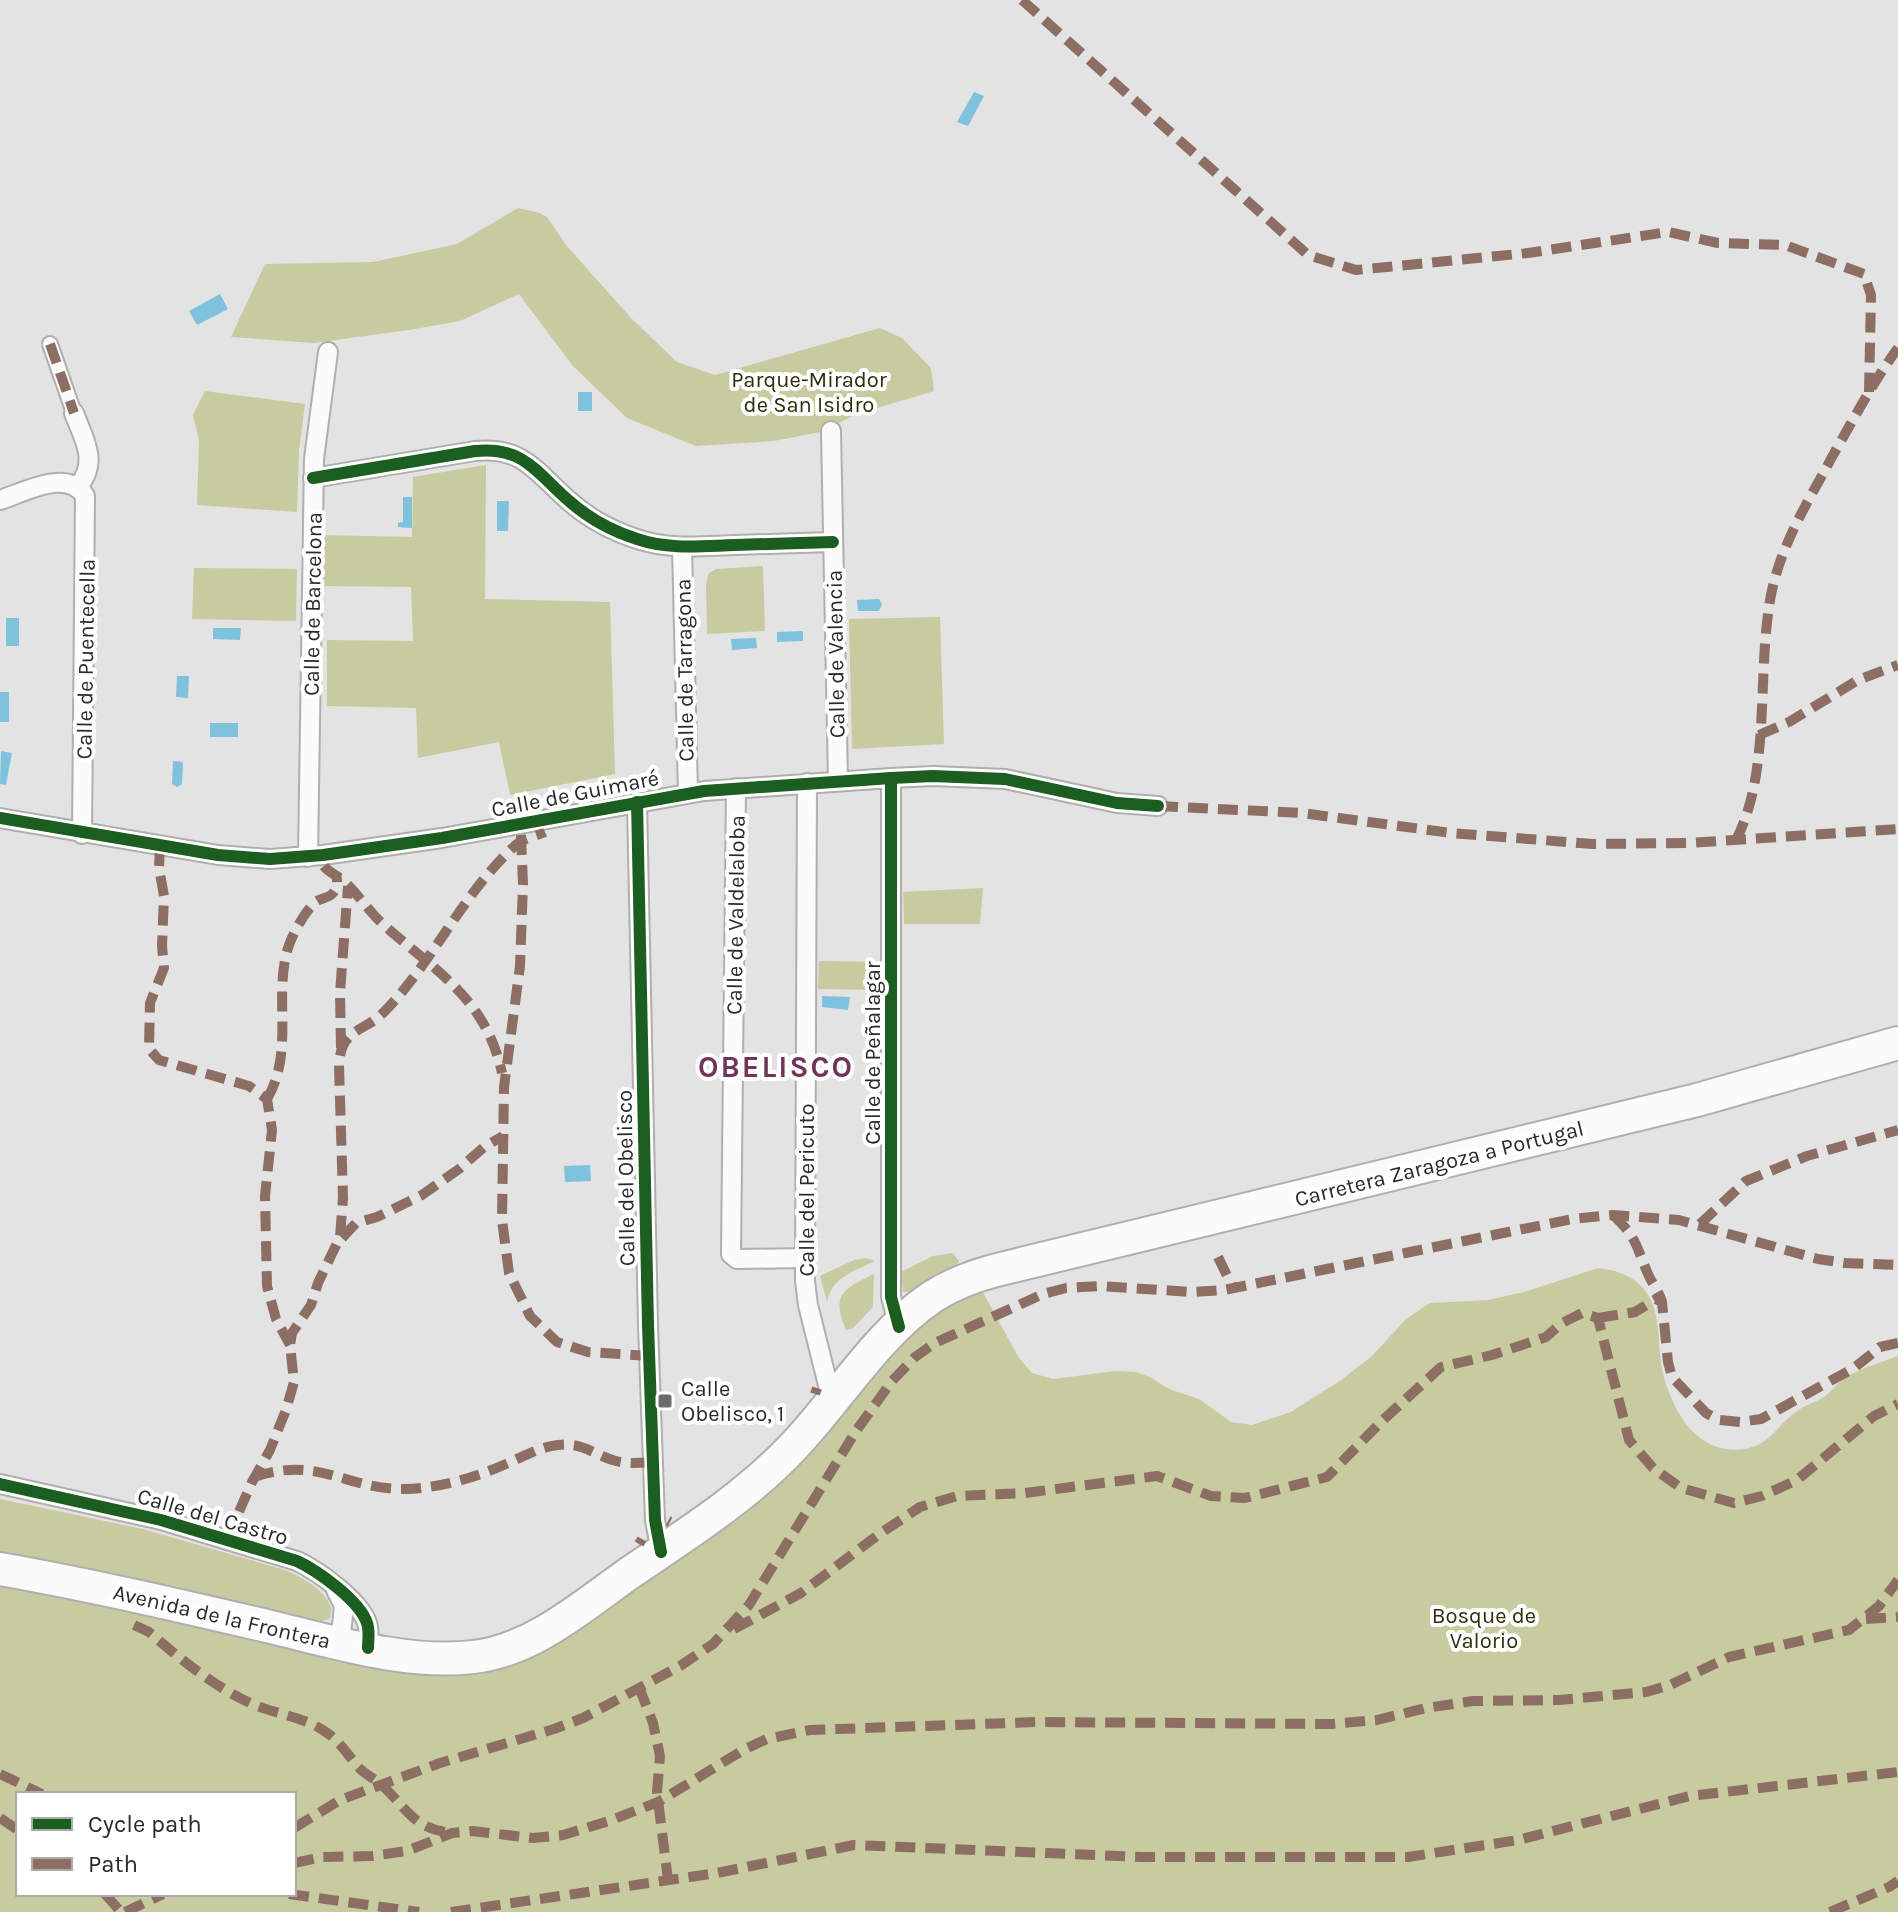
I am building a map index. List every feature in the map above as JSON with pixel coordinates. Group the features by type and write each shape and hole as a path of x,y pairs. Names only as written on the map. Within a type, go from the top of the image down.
{"highway":[{"name":"Carretera Zaragoza a Portugal","path":"979,1275 1697,1100 1898,1043"},
{"name":"Avenida de la Frontera","path":"0,1569 354,1646 440,1658 473,1658 501,1651 539,1634 661,1552 762,1477 794,1447 899,1327 934,1296 979,1275"}],"street":[{"name":"Calle de Puentecella","path":"50,344 90,460 88,473 78,487 85,496 86,510 82,834"},
{"name":"Calle de Barcelona","path":"308,857 313,478 328,352"},
{"name":"Calle de Valencia","path":"831,431 838,781"},
{"path":"313,478 475,451 504,452 531,464 567,500 607,527 643,541 682,547 833,542"},
{"path":"0,500 53,483 67,482 78,487"},
{"name":"Calle de Tarragona","path":"682,547 688,793"},
{"name":"Calle de Guimaré","path":"0,818 82,834 237,857 308,857 442,838 688,793 838,781 933,776 1005,779 1117,803 1158,806"},
{"name":"Calle de Peñalagar","path":"891,778 891,1297 899,1327"},
{"name":"Calle del Pericuto","path":"807,783 805,1258 807,1298 832,1401"},
{"name":"Calle de Valdelaloba","path":"736,788 731,1254 737,1259 805,1258"},
{"name":"Calle del Obelisco","path":"637,802 650,1381 655,1520 661,1552"},
{"name":"Calle del Castro","path":"0,1484 149,1517 280,1554 305,1565 352,1600 363,1615 368,1626 354,1646"},
{"path":"334,1587 344,1606 354,1646"}],"green space":[{"name":"Parque-Mirador de San Isidro","path":"518,208 547,217 566,245 631,318 677,362 715,375 880,328 902,338 931,368 934,391 857,414 820,432 774,441 696,446 627,418 573,366 519,294 460,321 409,330 314,343 231,337 265,264 373,262 457,244"},
{"path":"205,391 305,404 299,451 297,512 197,505 199,440 193,415"},
{"path":"486,465 485,599 610,602 615,774 510,795 499,742 418,758 416,708 327,706 327,640 413,641 411,587 322,586 323,535 412,537 413,477"},
{"path":"763,566 765,631 707,634 706,583 709,573 716,569"},
{"path":"194,568 297,569 296,621 192,619"},
{"path":"940,617 944,744 852,749 849,619"},
{"path":"983,888 980,924 904,924 903,892"},
{"path":"819,961 881,962 881,990 818,989"},
{"path":"953,1253 959,1261 951,1272 938,1278 935,1274 910,1292 903,1292 901,1272 933,1256"},
{"path":"865,1258 875,1261 839,1281 827,1302 820,1276"},
{"name":"Bosque de Valorio","path":"1598,1268 1631,1278 1646,1292 1655,1310 1662,1369 1679,1414 1699,1437 1727,1449 1744,1449 1761,1444 1790,1416 1824,1397 1848,1376 1898,1356 1898,1912 0,1912 0,1583 437,1674 479,1675 515,1665 535,1655 590,1619 809,1452 915,1330 934,1312 981,1289 1019,1358 1032,1373 1053,1379 1116,1371 1136,1372 1169,1389 1199,1399 1231,1422 1252,1425 1291,1412 1341,1380 1372,1356 1406,1319 1430,1303 1488,1300"},
{"path":"874,1274 873,1307 852,1329 846,1330 840,1308 843,1294 854,1284"},
{"path":"0,1499 143,1529 282,1569 317,1588 329,1603 329,1619 322,1621 0,1552"}],"water":[{"path":"974,92 984,96 968,126 957,122"},
{"path":"220,294 228,309 197,325 189,311"},
{"path":"578,392 592,392 592,411 578,411"},
{"path":"403,497 412,497 412,528 398,527 398,523 403,522"},
{"path":"497,501 509,501 508,531 497,531"},
{"path":"879,599 882,604 879,611 858,611 857,600"},
{"path":"6,618 19,618 19,646 6,646"},
{"path":"213,628 241,628 240,640 213,639"},
{"path":"803,631 803,641 777,642 777,632"},
{"path":"756,638 757,648 732,650 731,639"},
{"path":"177,676 189,676 188,698 176,697"},
{"path":"0,692 9,692 9,722 0,722"},
{"path":"210,723 238,723 238,737 210,737"},
{"path":"1,751 12,753 6,785 0,784"},
{"path":"173,761 183,762 182,784 177,787 172,784"},
{"path":"822,996 850,997 848,1010 822,1007"},
{"path":"590,1165 591,1181 565,1182 564,1166"}],"marked path":[{"path":"1022,0 1308,255 1356,270 1528,253 1668,232 1718,243 1785,245 1864,274 1871,295 1869,392"},
{"path":"50,344 74,413"},
{"path":"1736,840 1755,783 1767,625 1781,558 1832,457 1898,348"},
{"path":"1759,735 1789,722 1858,680 1898,665"},
{"path":"1158,806 1302,813 1451,833 1593,844 1689,843 1898,829"},
{"path":"227,1539 286,1410 294,1382 290,1345 292,1333 311,1305 340,1237 343,1198 339,1065 344,1044 354,1032 384,1012 402,992 480,883 498,863 520,842 545,832"},
{"path":"521,835 520,966 504,1087 502,1220 509,1273 530,1316 557,1342 588,1352 649,1356"},
{"path":"160,846 164,968 150,1003 149,1049 159,1060 249,1086 267,1099 272,1130 265,1196 267,1286 276,1319 290,1345"},
{"path":"324,866 344,881 385,926 441,974 472,1006 495,1047 502,1073"},
{"path":"267,1099 280,1062 282,986 288,948 308,910 335,891 336,875"},
{"path":"341,1048 340,993 348,886"},
{"path":"1700,1224 1746,1181 1807,1156 1898,1130"},
{"path":"342,1238 356,1223 377,1217 422,1195 503,1136"},
{"path":"1613,1215 1635,1242 1662,1302"},
{"path":"296,1827 340,1800 440,1763 583,1718 680,1666 713,1644 749,1605 856,1431 892,1381 915,1357 935,1343 1043,1294 1066,1288 1100,1286 1192,1292 1224,1290 1572,1219 1613,1215 1679,1220 1818,1259 1898,1265"},
{"path":"1218,1257 1233,1288"},
{"path":"1598,1318 1635,1312 1656,1299 1662,1302 1672,1377 1706,1413 1719,1420 1740,1422 1761,1419 1854,1368 1880,1347 1898,1343"},
{"path":"734,1629 801,1593 920,1507 957,1496 1025,1493 1157,1476 1211,1496 1245,1498 1327,1477 1441,1367 1492,1355 1546,1337 1562,1323 1582,1313 1598,1318 1629,1440 1653,1468 1681,1488 1734,1503 1762,1496 1797,1480 1874,1416 1898,1404"},
{"path":"815,1394 817,1388"},
{"path":"254,1477 277,1471 315,1471 384,1488 418,1488 469,1478 538,1450 567,1445 582,1447 621,1462 653,1462"},
{"path":"639,1544 642,1539"},
{"path":"296,1863 323,1857 372,1856 407,1851 452,1833 472,1831 533,1838 563,1835 658,1802 767,1739 810,1730 1038,1722 1332,1724 1377,1720 1473,1701 1559,1700 1646,1692 1670,1685 1729,1657 1849,1630 1879,1606 1898,1580"},
{"path":"1866,1619 1898,1617"},
{"path":"134,1625 149,1632 197,1671 236,1696 321,1729 412,1817 428,1827 451,1833"},
{"path":"639,1687 653,1723 660,1756 657,1792 668,1880"},
{"path":"451,1912 717,1873 854,1845 1141,1857 1408,1857 1518,1840 1690,1796 1898,1772"},
{"path":"0,1774 38,1792"},
{"path":"0,1818 16,1829"},
{"path":"1830,1912 1898,1881"},
{"path":"296,1895 419,1912"},
{"path":"107,1896 121,1912"},
{"path":"125,1912 159,1896"}],"cycle path":[{"path":"313,478 491,451 505,453 528,463 576,507 628,536 649,542 686,546 833,542"},
{"path":"891,778 891,1297 899,1327"},
{"path":"0,818 218,855 270,859 323,855 442,838 704,791 891,778 1005,779 1117,803 1158,806"},
{"path":"637,802 648,1325 655,1520 661,1552"},
{"path":"0,1484 161,1520 297,1561 327,1579 356,1605 368,1626 368,1648"}],"place":[{"name":"Calle Obelisco, 1","path":"665,1401"}],"district":[{"name":"OBELISCO","path":"776,1067"}]}
